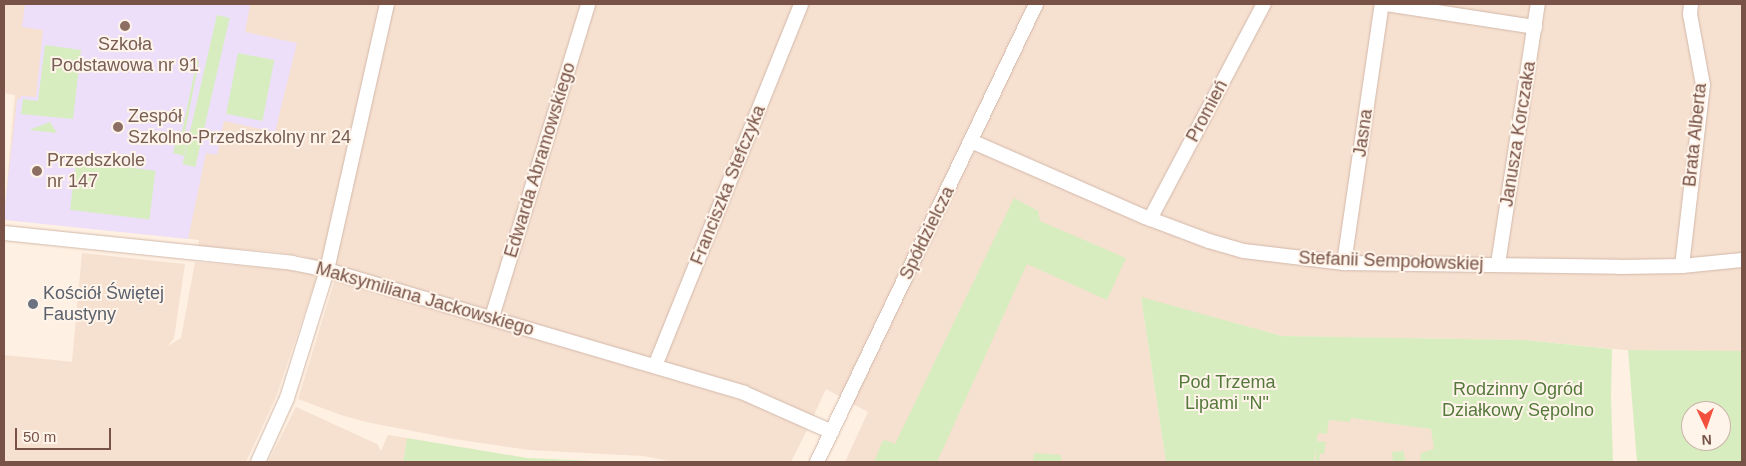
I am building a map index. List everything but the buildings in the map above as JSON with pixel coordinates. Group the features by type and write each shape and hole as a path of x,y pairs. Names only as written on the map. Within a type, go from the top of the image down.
{"street":[{"path":"258,462 287,398 327,270 388,4"},
{"name":"Edwarda Abramowskiego","path":"492,317 588,4"},
{"name":"Franciszka Stefczyka","path":"655,366 800,4"},
{"name":"Spółdzielcza","path":"817,462 1036,4"},
{"name":"Promień","path":"1150,219 1264,4"},
{"path":"1384,4 1535,27"},
{"name":"Jasna","path":"1344,263 1384,4"},
{"name":"Janusza Korczaka","path":"1498,264 1538,4"},
{"name":"Brata Alberta","path":"1682,266 1703,85 1690,14 1691,4"},
{"name":"Stefanii Sempołowskiej","path":"971,141 1150,219 1209,241 1244,251 1344,263 1498,264 1618,268 1682,266 1742,260"},
{"name":"Maksymiliana Jackowskiego","path":"4,233 292,263 327,270 492,317 744,393 832,432"}],"shaded area":[{"path":"4,4 1742,4 1742,351 1625,350 1525,340 1282,336 1141,298 1166,462 845,462 868,412 826,389 813,417 743,388 301,256 198,246 199,240 4,219 15,95 4,93"},
{"name":"Zespół Szkolno-Przedszkolny nr 24","path":"25,4 250,5 245,32 297,43 275,132 224,121 217,155 206,153 188,239 5,220 17,100 22,96 36,97 43,30 22,27"},
{"path":"82,253 185,264 174,338 168,346 181,338 195,262 290,270 317,276 276,397 246,462 4,462 4,355 72,362"},
{"path":"335,279 755,404 808,428 791,462 674,462 643,456 529,450 454,439 366,422 341,415 298,399"},
{"path":"296,407 377,444 381,451 388,435 407,438 403,462 268,462"},
{"path":"1321,414 1464,433 1462,462 1314,462"}],"green space":[{"path":"217,15 230,18 195,167 183,164"},
{"path":"45,45 81,50 73,119 21,114 23,99 38,101"},
{"path":"238,53 274,60 262,121 226,114"},
{"path":"197,60 199,61 185,132 189,133 184,156 173,153 178,131 182,132"},
{"path":"50,122 57,133 29,130"},
{"path":"76,161 155,171 149,219 70,210"},
{"path":"1014,198 1038,211 1040,221 1126,258 1107,300 1027,264 937,462 874,462 882,442 885,440 895,444"},
{"name":"Pod Trzema Lipami \"N\"","path":"1141,297 1282,336 1525,340 1612,349 1613,462 1420,462 1421,453 1434,449 1431,429 1351,418 1350,422 1329,420 1327,434 1318,433 1317,441 1326,442 1324,454 1320,454 1319,461 1328,462 1316,462 1316,448 1314,462 1166,462"},
{"name":"Rodzinny Ogród Działkowy Sępolno","path":"1628,350 1742,351 1742,462 1637,462"},
{"path":"407,438 527,458 616,462 403,462"},
{"path":"1404,451 1405,462 1393,462 1392,452"},
{"path":"1034,453 1061,455 1061,462 1033,462"}],"place":[{"name":"Szkoła Podstawowa nr 91","path":"125,26"},
{"name":"Zespół Szkolno-Przedszkolny nr 24","path":"118,127"},
{"name":"Przedszkole nr 147","path":"37,171"},
{"name":"Kościół Świętej Faustyny","path":"33,304"}]}
